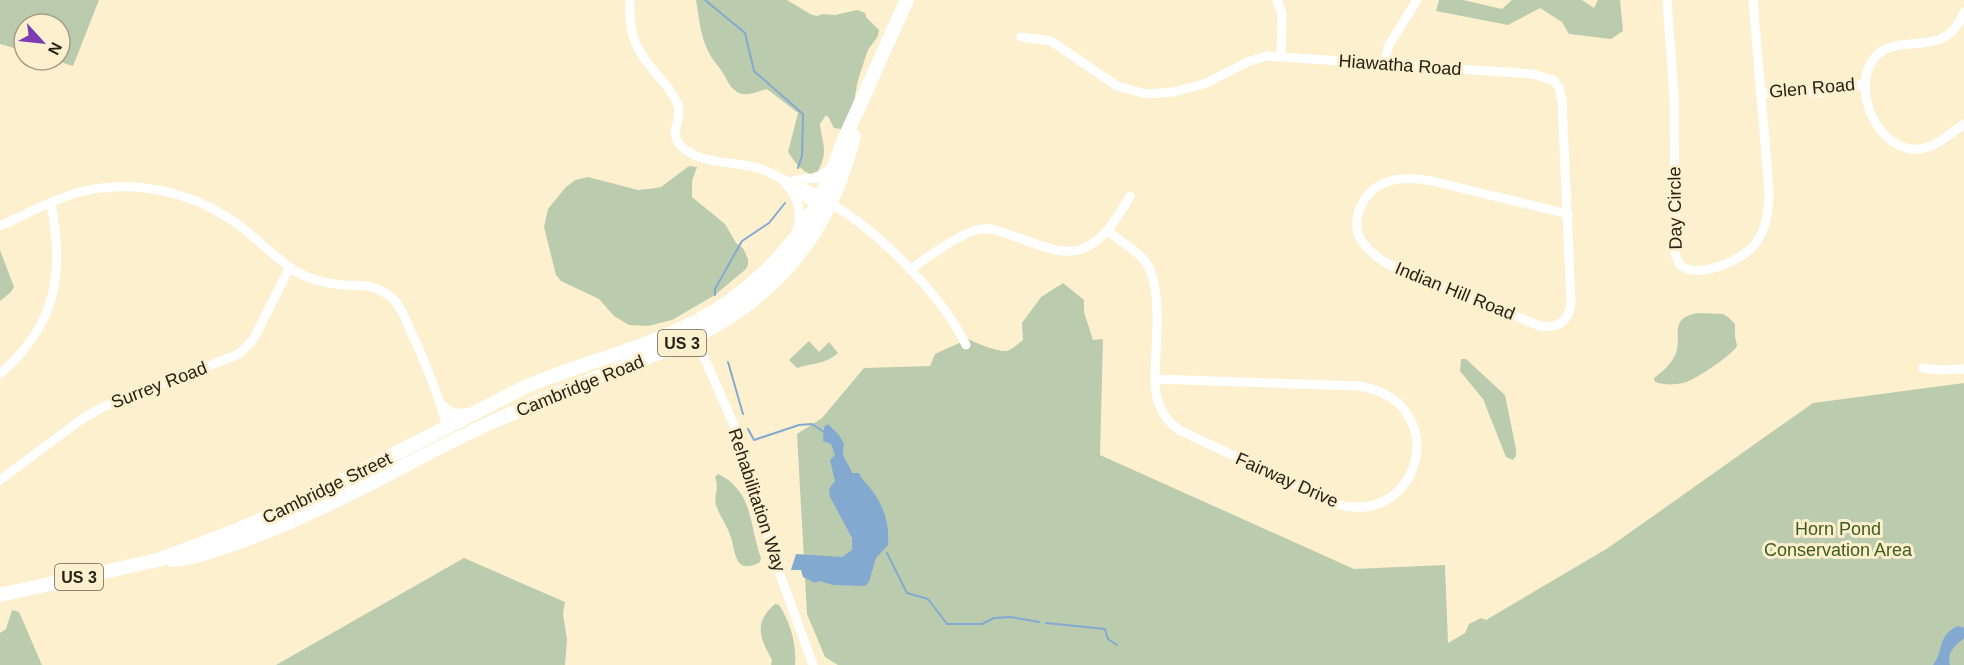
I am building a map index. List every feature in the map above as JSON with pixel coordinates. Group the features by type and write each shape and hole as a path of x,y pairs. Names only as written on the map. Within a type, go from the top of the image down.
{"highway":[{"name":"Cambridge Road","path":"490,423 657,355 695,336 735,313 776,280 814,233 835,164 907,0"},
{"name":"Cambridge Road","path":"490,404 561,372 673,332 712,312 752,283 787,248 843,176 861,105"},
{"path":"600,358 607,374"},
{"name":"Cambridge Street","path":"0,595 158,560 283,510 490,404"},
{"name":"Cambridge Street","path":"158,560 181,559 202,554 267,532 381,479 490,423"},
{"path":"373,465 381,479"}],"street":[{"path":"630,0 630,21 637,48 651,69 673,94 678,104 679,114 675,134 680,144 703,158 754,166 783,180 806,187 823,201"},
{"path":"1277,0 1282,14 1281,56"},
{"path":"1384,64 1388,46 1418,0"},
{"name":"Day Circle","path":"1667,0 1674,95 1674,246 1677,261 1687,269 1710,269 1733,260 1751,248 1763,229 1767,216 1769,190 1753,0"},
{"path":"1964,12 1955,31 1943,38 1899,47 1878,55 1869,67 1865,84 1876,124 1888,139 1901,147 1923,149 1964,124"},
{"name":"Hiawatha Road","path":"1021,37 1051,41 1108,81 1146,94 1173,92 1199,85 1217,79 1254,58 1267,56 1532,74 1553,80 1559,87 1562,101 1568,214 1571,301 1569,314 1562,323"},
{"name":"Glen Road","path":"1760,93 1815,92 1865,84"},
{"path":"783,180 817,178 828,172 835,164"},
{"name":"Indian Hill Road","path":"1562,323 1553,327 1540,326 1395,268 1378,257 1366,245 1359,235 1356,222 1363,202 1373,188 1386,182 1408,178 1432,181 1568,214"},
{"path":"783,180 797,201 800,219 787,248"},
{"path":"0,226 82,192 99,189 146,188 184,196 201,203 239,225 290,267 317,280 368,286 390,297 402,312 441,404 447,428"},
{"path":"790,188 849,214 874,235 910,270 950,317 966,345"},
{"path":"910,270 960,238 980,229 990,229 1066,251 1088,247 1118,218 1130,196"},
{"path":"0,374 14,361 34,335 49,307 55,286 57,263 56,231 51,204"},
{"name":"Fairway Drive","path":"1107,230 1142,257 1154,280 1156,291 1155,378 1155,395 1167,419 1179,430 1337,504 1361,507 1383,501 1394,495 1404,484 1414,463 1417,443 1410,419 1395,400 1373,388 1155,378"},
{"name":"Surrey Road","path":"0,480 103,406 239,354 253,340 290,267"},
{"name":"Rehabilitation Way","path":"695,336 736,430 781,578 813,665"},
{"path":"1923,368 1964,369"},
{"path":"441,404 452,412 461,414 490,404"}],"green space":[{"path":"0,0 99,0 73,66 72,12 12,12 12,48 0,44"},
{"path":"696,0 787,0 817,16 857,10 865,13 879,30 877,38 867,53 857,83 852,112 846,125 841,129 834,128 826,115 820,124 824,152 818,171 810,174 806,172 788,152 798,113 767,89 742,94 730,85 705,45"},
{"path":"1439,0 1463,0 1502,9 1512,0 1582,0 1594,8 1598,0 1620,0 1623,31 1611,39 1569,34 1562,22 1540,8 1508,25 1436,11"},
{"path":"689,166 697,167 692,181 692,197 725,224 736,243 743,248 748,259 746,269 715,295 672,320 648,326 629,325 614,316 599,299 561,281 556,275 544,227 548,209 565,188 575,180 588,177 638,190 661,187"},
{"path":"0,250 14,287 0,301"},
{"name":"Horn Pond Conservation Area","path":"1063,283 1084,300 1084,312 1093,340 1103,339 1100,455 1354,569 1445,565 1448,643 1465,633 1469,624 1481,618 1486,620 1608,548 1813,403 1964,383 1964,665 838,665 825,657 807,614 797,434 822,418 864,368 930,366 935,354 968,339 998,350 1011,349 1023,340 1022,323 1041,297"},
{"path":"1723,314 1729,318 1735,324 1737,346 1720,362 1688,381 1680,384 1655,382 1654,378 1664,370 1676,353 1679,323 1689,315"},
{"path":"809,341 819,352 829,342 838,353 824,361 797,368 789,360"},
{"path":"1461,359 1466,359 1505,395 1516,449 1516,456 1513,460 1506,457 1483,399 1460,371"},
{"path":"718,474 730,481 738,490 749,510 761,558 760,562 751,566 740,564 737,559 729,531 717,509 715,477"},
{"path":"464,558 565,602 563,614 567,639 565,665 276,665"},
{"path":"775,604 779,605 783,611 794,641 795,665 771,665 772,660 764,645 761,624"},
{"path":"12,610 19,612 42,665 0,665 0,633 6,629"}],"water":[{"path":"828,424 844,444 844,456 852,473 859,473 881,505 888,527 888,545 876,558 869,582 865,586 833,585 819,581 815,583 803,577 801,570 791,570 796,554 842,557 852,550 852,538 830,497 829,489 835,481 830,460 835,455 831,444 823,441 824,427"},
{"path":"1958,626 1964,628 1964,638 1951,652 1950,665 1933,665 1947,634"}],"waterway":[{"path":"705,0 745,33 754,71 803,114 802,156 798,168"},
{"path":"715,295 715,289 742,241 769,223 785,203"},
{"path":"728,362 743,414"},
{"path":"748,429 754,440 799,425 812,424 824,432"},
{"path":"887,553 907,593 928,599 947,624 982,624 994,618 1011,617 1039,622"},
{"path":"1046,623 1105,629 1108,639 1117,645"}]}
